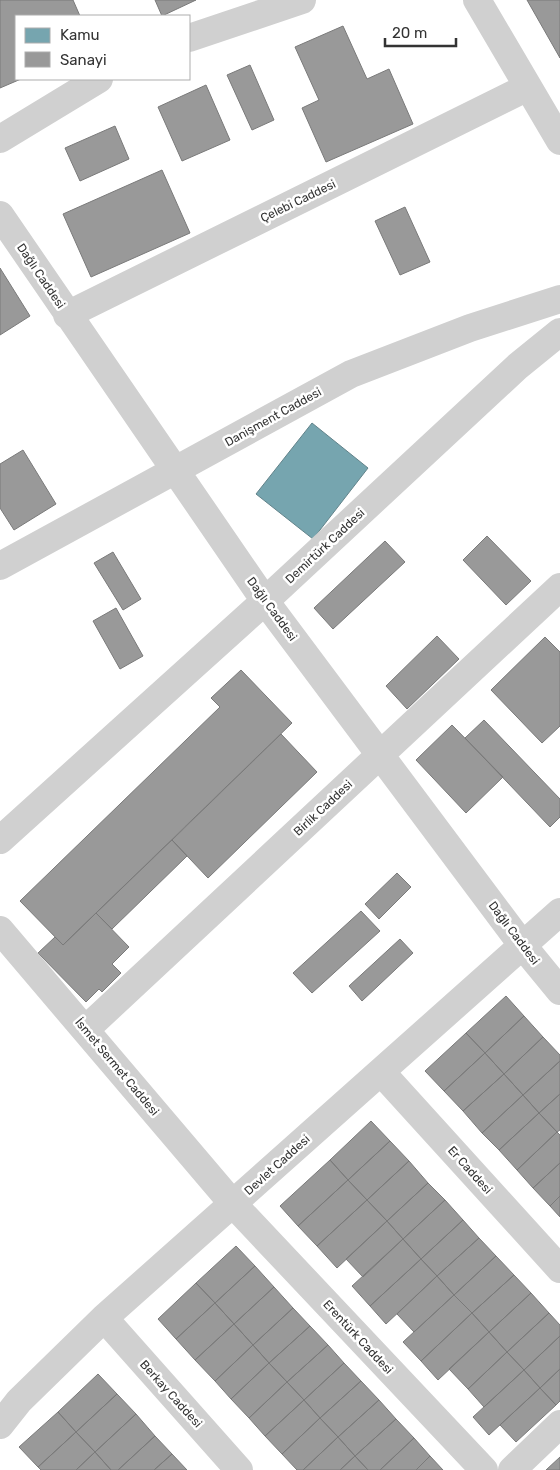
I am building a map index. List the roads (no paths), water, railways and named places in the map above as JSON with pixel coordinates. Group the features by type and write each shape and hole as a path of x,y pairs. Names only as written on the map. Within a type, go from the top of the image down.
{"street":[{"path":"190,38 302,0"},
{"path":"477,0 560,141"},
{"path":"0,139 97,80"},
{"name":"Çelebi Caddesi","path":"67,315 528,87"},
{"name":"Dağlı Caddesi","path":"0,215 265,601 523,946 560,991"},
{"name":"Danişment Caddesi","path":"0,566 351,374 470,328 560,299"},
{"name":"Demirtürk Caddesi","path":"0,840 265,601 518,366 560,332"},
{"name":"Birlik Caddesi","path":"85,1030 560,587"},
{"name":"Devlet Caddesi","path":"0,1425 19,1401 104,1318 560,912"},
{"name":"İsmet Sermet Caddesi","path":"0,930 233,1204"},
{"name":"Er Caddesi","path":"380,1072 560,1269"},
{"name":"Erentürk Caddesi","path":"233,1204 484,1470"},
{"name":"Berkay Caddesi","path":"104,1318 239,1470"},
{"path":"512,1470 560,1424"}]}
